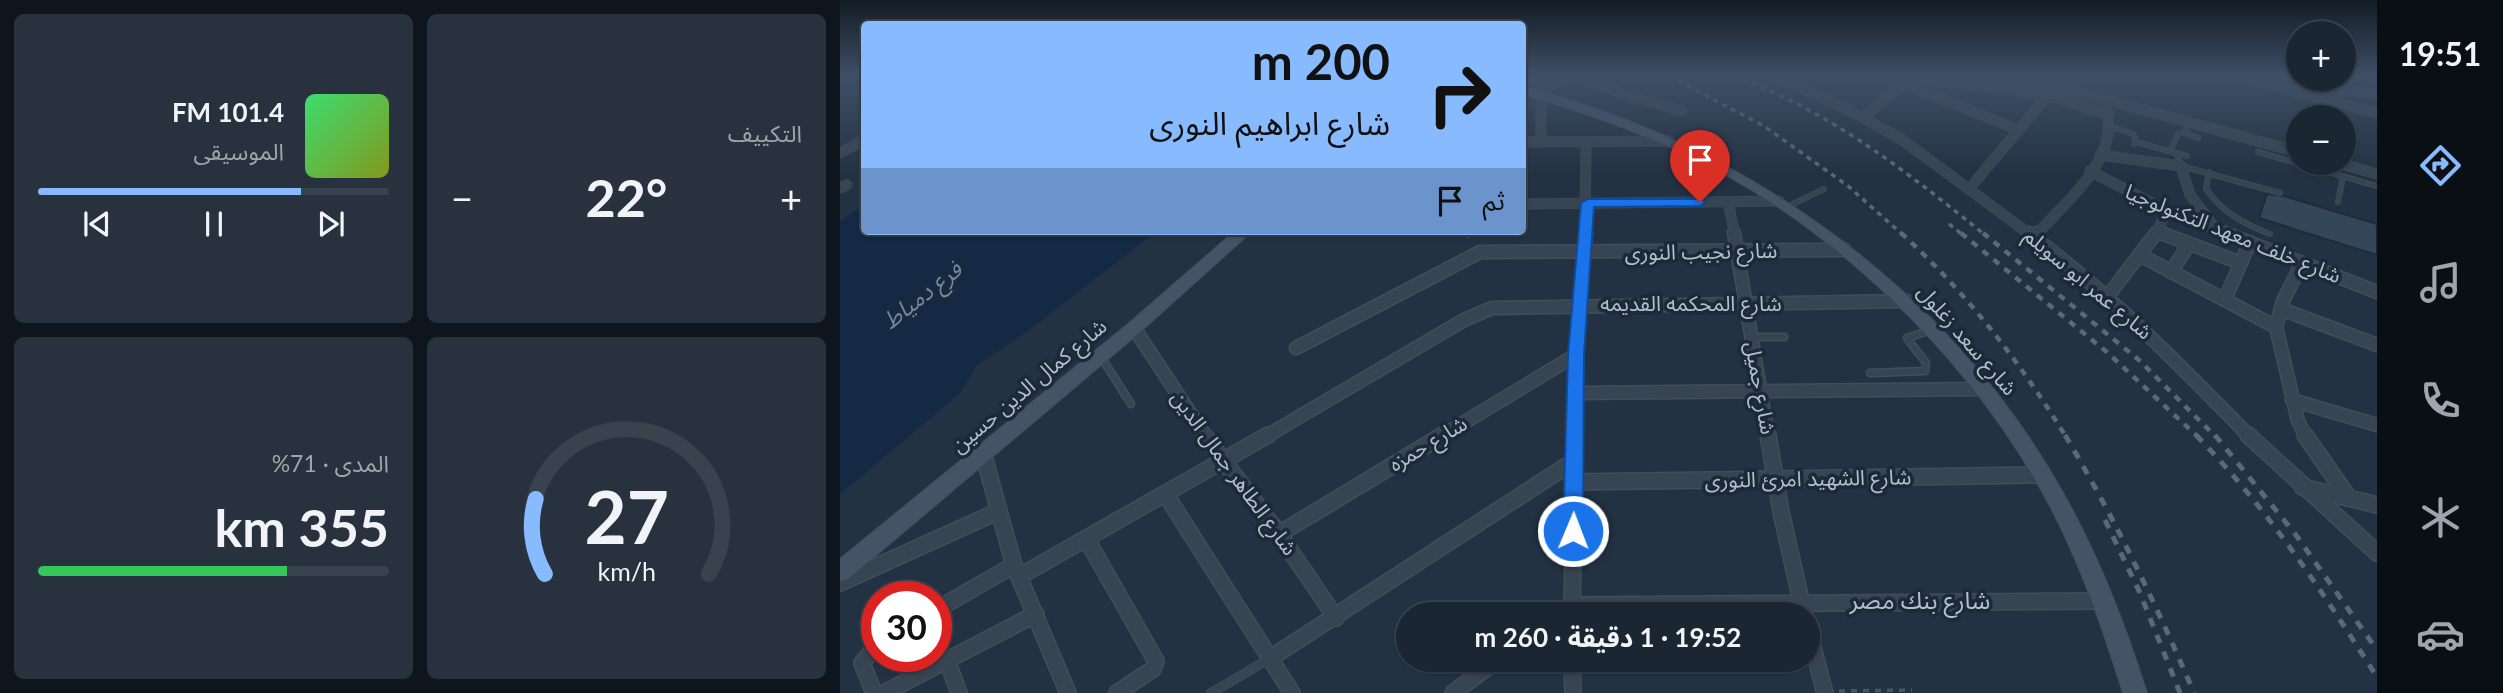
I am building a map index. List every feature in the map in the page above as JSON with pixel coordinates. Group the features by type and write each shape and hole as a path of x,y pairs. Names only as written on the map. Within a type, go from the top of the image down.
{"main road":[{"name":"شارع سعد زغلول","path":"1586,108 1610,116 1710,160 1783,204 1907,301 1984,389 2042,475 2082,554 2135,693"},
{"name":"شارع كمال الدين حسين","path":"840,572 1134,328 1239,235"}],"street":[{"path":"1540,108 1541,142"},
{"path":"1673,108 1682,111"},
{"name":"شارع عمر ابو سويلم","path":"1845,108 1901,139 2034,237 2108,296 2193,375 2302,487 2377,554"},
{"path":"1864,117 1873,108"},
{"path":"1972,108 2019,130"},
{"path":"1969,189 2037,108"},
{"path":"2089,108 2109,115"},
{"path":"2034,237 2090,171 2109,141 2107,108"},
{"path":"2134,108 2286,149"},
{"path":"2358,108 2377,113"},
{"path":"1572,602 1576,355 1588,203 1586,141"},
{"path":"1526,142 1668,141"},
{"path":"840,153 861,142"},
{"path":"2100,155 2181,166 2190,195 2216,229"},
{"path":"2356,168 2377,174"},
{"name":"شارع خلف معهد التكنولوجيا","path":"2090,171 2167,211 2377,292"},
{"name":"شارع جميل","path":"1727,202 1738,251 1776,480 1801,602"},
{"path":"1526,204 1783,204"},
{"path":"2108,296 2157,232 2167,211"},
{"path":"2157,232 2241,263"},
{"path":"2225,299 2250,242"},
{"path":"2172,271 2189,244"},
{"name":"شارع نجيب النورى","path":"1296,348 1480,252 1845,250"},
{"path":"2140,256 2276,327"},
{"path":"2302,263 2281,309 2276,327 2292,400 2308,442 2348,497"},
{"name":"شارع المحكمه القديمه","path":"1222,462 1478,313 1507,306 1907,301"},
{"path":"2281,309 2377,345"},
{"name":"شارع الطاهر جمال الدين","path":"1134,328 1222,462 1279,534 1336,618"},
{"name":"شارع حمزه","path":"1279,534 1576,355"},
{"path":"1576,393 1984,389"},
{"path":"2292,400 2377,425"},
{"path":"983,453 1017,570 1068,693"},
{"path":"1269,659 1574,461"},
{"path":"952,602 1087,540 1222,462"},
{"name":"شارع الشهيد امرئ النورى","path":"1573,482 2042,475"},
{"path":"2302,487 2377,505"},
{"path":"1166,495 1292,693"},
{"path":"840,583 999,512"},
{"path":"1087,540 1156,661 1153,669 1117,693"},
{"name":"شارع بنك مصر","path":"1820,608 2100,601"},
{"path":"952,657 1035,614"},
{"path":"866,672 874,693"},
{"path":"884,693 924,672"},
{"path":"951,672 959,693"},
{"path":"1453,693 1481,672"},
{"path":"1572,672 1573,693"},
{"path":"1820,672 1825,692"}],"lane":[{"path":"2190,122 2186,132 2177,136 2173,152 2181,166 2280,193"},
{"path":"2110,126 2133,134 2135,144 2187,156"},
{"path":"2186,132 2198,138"},
{"path":"2258,152 2377,186"},
{"path":"2208,172 2206,189 2217,204 2247,225 2270,234"},
{"path":"2338,202 2343,176"},
{"path":"1783,204 1824,189"},
{"path":"1870,373 1925,371 1926,363 1907,338 1934,330"},
{"path":"1751,337 1784,337"},
{"path":"1100,355 1131,404"},
{"path":"1210,693 1269,659"}],"path":[{"path":"1825,692 1912,690"}],"water":[{"name":"فرع دمياط","path":"861,206 861,235 1152,235 1029,330 977,365 959,394 840,494 840,222"}],"building":[{"path":"2267,194 2284,196 2377,224 2377,255 2259,218"}],"railway":[{"path":"1730,108 1764,126 1848,186 1903,235"},
{"path":"1804,108 1835,125 1896,166 1985,235"},
{"path":"1949,224 1963,235"},
{"path":"1901,233 1925,255 1991,329 2066,437"},
{"path":"1961,233 2108,353 2197,436"},
{"path":"1983,233 2139,360 2216,437"},
{"path":"2065,435 2134,562 2194,693"},
{"path":"2215,435 2296,535 2377,650"},
{"path":"2197,436 2270,521 2315,582 2377,677"},
{"path":"2105,520 2140,593 2180,693"}],"route":[{"path":"1573,531 1576,355 1588,203 1700,202"}]}
